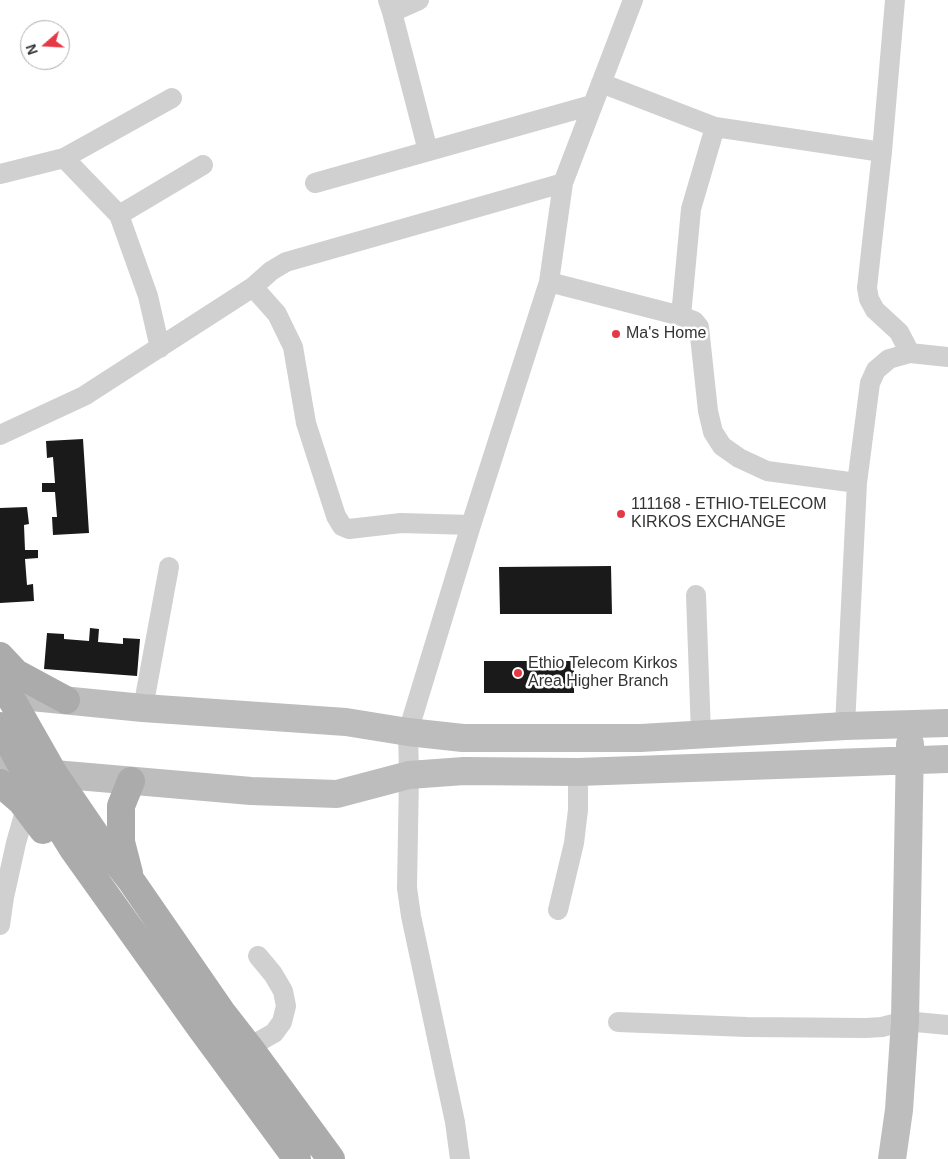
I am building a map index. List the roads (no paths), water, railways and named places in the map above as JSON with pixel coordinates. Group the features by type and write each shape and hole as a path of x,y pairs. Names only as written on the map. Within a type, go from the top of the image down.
{"main road":[{"path":"0,656 16,673 66,700"},
{"path":"0,667 5,694 54,774 95,834 132,882 221,1012 331,1159"},
{"path":"5,694 143,708 346,722 408,732 463,738 641,738 845,726 948,723"},
{"path":"892,1159 899,1110 905,1021 910,725"},
{"path":"0,726 12,768 68,841 297,1159"},
{"path":"12,768 54,774 252,791 337,794 409,775 464,771 578,772 948,759"},
{"path":"131,781 121,806 122,842 132,882"},
{"path":"0,783 21,801 77,876 91,888 108,898"}],"street":[{"path":"419,0 390,6 428,151"},
{"path":"460,1159 455,1122 408,897 408,732 471,525 549,282 562,183 633,0"},
{"path":"895,0 882,152 867,288 869,299 875,310 899,332 910,353"},
{"path":"601,84 715,127 882,152"},
{"path":"0,174 64,158 172,98"},
{"path":"315,183 592,105"},
{"path":"681,316 691,209 715,127"},
{"path":"64,158 119,214 148,296 160,348"},
{"path":"119,214 204,165"},
{"path":"0,435 84,396 253,287 271,271 286,262 562,183"},
{"path":"549,282 694,321 699,327 712,432 722,446 738,458 766,472 857,483"},
{"path":"253,287 277,314 293,347 306,424 336,516 342,526 349,529 401,523 471,525"},
{"path":"845,726 857,483 870,383 876,370 889,359 910,353 948,357"},
{"path":"143,708 169,567"},
{"path":"696,595 701,734"},
{"path":"558,910 574,843 578,810 578,772"},
{"path":"0,925 6,888 26,808"},
{"path":"249,1047 274,1033 282,1022 286,1006 283,991 273,974 258,956"},
{"path":"618,1022 747,1027 866,1028 882,1027 905,1021 948,1025"}],"place":[{"name":"Ma's Home","path":"616,334"},
{"name":"111168 - ETHIO-TELECOM KIRKOS EXCHANGE","path":"621,514"},
{"name":"Ethio Telecom Kirkos Area Higher Branch","path":"518,673"}]}
